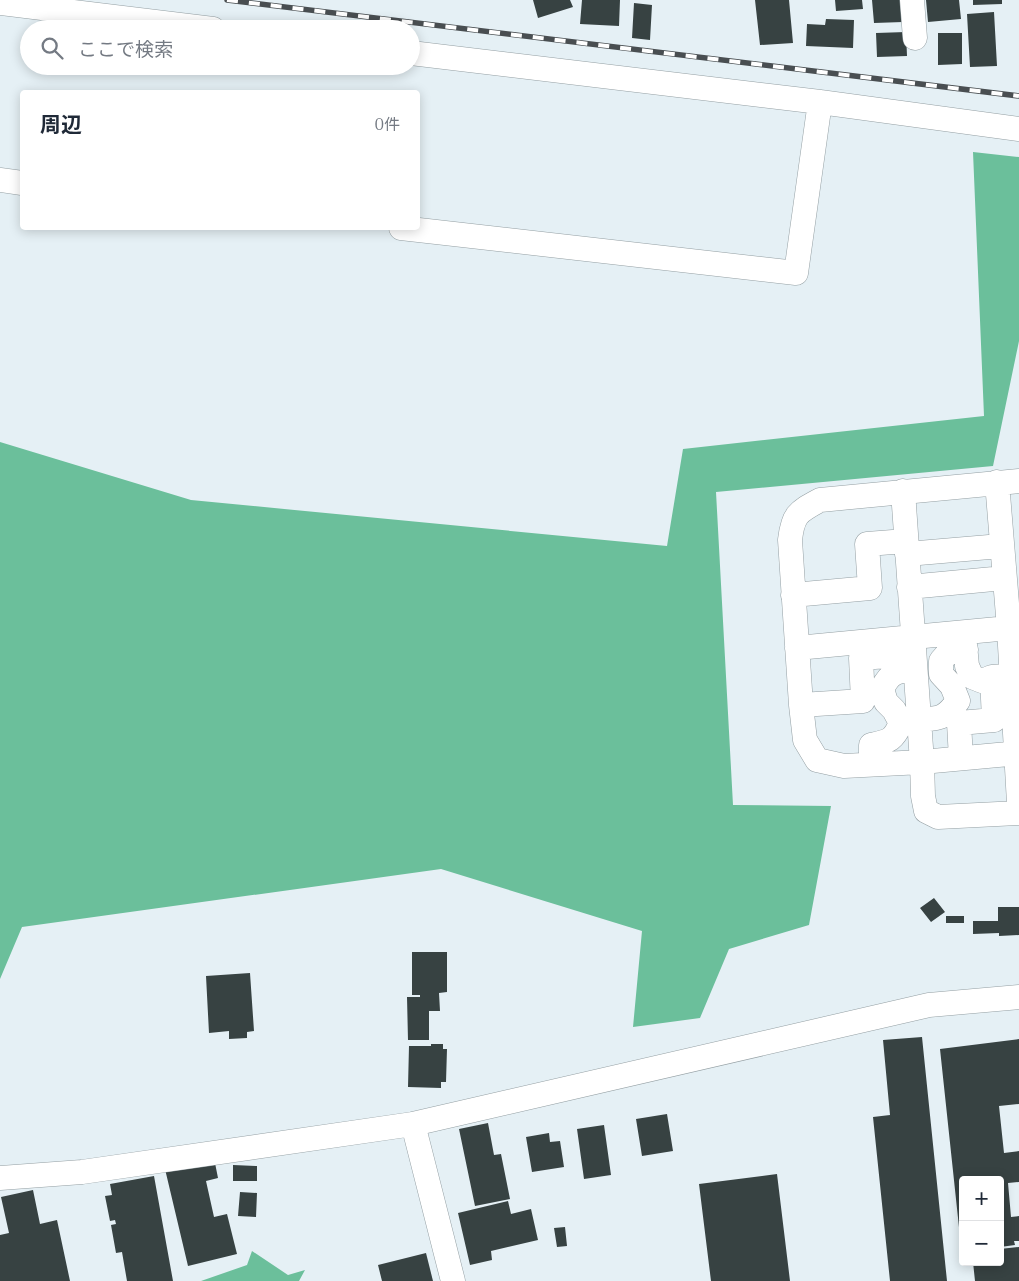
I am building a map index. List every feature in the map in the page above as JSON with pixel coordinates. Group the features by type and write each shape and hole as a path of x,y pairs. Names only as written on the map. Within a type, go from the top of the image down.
{"street":[{"path":"912,0 915,38"},
{"path":"0,3 139,20"},
{"path":"420,54 820,102 1019,129"},
{"path":"419,230 796,273 820,102"},
{"path":"0,180 20,183"},
{"path":"960,758 959,723 994,720 1007,676 1014,627 1004,578 1001,546 1008,481 820,500 805,509 792,521 790,540 805,740 817,760 844,766 922,762 1018,753"},
{"path":"903,491 923,796 926,811 938,818 1019,813"},
{"path":"793,595 870,588 867,544 907,547 1001,546"},
{"path":"909,586 1004,578"},
{"path":"801,705 863,701 861,658 914,653 1014,627"},
{"path":"965,641 967,666 972,678 982,681 1007,676"},
{"path":"919,720 935,719 947,714 958,701 952,686 942,674 941,661 948,652 965,641"},
{"path":"797,648 914,653"},
{"path":"871,764 871,745 884,742 895,736 900,723 894,710 886,702 882,689 887,678 899,671 914,653"},
{"path":"1007,676 1016,714 1019,803"},
{"path":"0,1178 82,1172 412,1124 929,1005 1019,998"},
{"path":"412,1124 453,1281"}],"green space":[{"path":"973,152 1019,157 1019,341 993,466 716,492 733,805 831,806 809,925 729,949 700,1018 633,1027 642,931 441,869 22,927 0,979 0,442 191,500 667,546 683,449 984,416"},
{"path":"252,1251 288,1275 305,1270 299,1281 201,1281 247,1265"}],"building":[{"path":"533,0 570,0 573,7 538,18"},
{"path":"582,0 620,0 619,26 580,24"},
{"path":"755,0 789,0 793,43 760,45"},
{"path":"835,0 862,0 863,9 836,11"},
{"path":"872,0 901,0 903,22 874,23"},
{"path":"926,0 959,0 961,19 928,22"},
{"path":"973,0 1002,0 1002,4 973,5"},
{"path":"634,3 652,5 650,40 632,38"},
{"path":"994,12 997,66 970,67 967,14"},
{"path":"826,19 854,20 853,48 806,46 807,24 825,25"},
{"path":"906,32 907,56 877,57 876,33"},
{"path":"938,33 962,33 962,64 938,65"},
{"path":"934,898 945,912 931,922 920,908"},
{"path":"998,907 1019,907 1019,935 999,936 999,933 973,934 973,921 998,921"},
{"path":"946,916 964,916 964,923 946,923"},
{"path":"412,952 447,952 447,992 439,993 440,1011 429,1011 429,1040 408,1040 407,997 420,997 420,995 412,995"},
{"path":"250,973 254,1031 247,1032 247,1038 229,1039 229,1031 209,1033 206,976"},
{"path":"922,1037 947,1281 890,1281 873,1117 890,1115 883,1040"},
{"path":"1019,1039 1019,1104 999,1106 1004,1153 1019,1151 1019,1182 1008,1183 1011,1217 1019,1216 1019,1241 1014,1241 1015,1245 1004,1246 1004,1176 959,1176 959,1227 940,1049"},
{"path":"431,1044 443,1044 443,1049 447,1049 446,1082 441,1082 441,1088 408,1087 409,1046 431,1046"},
{"path":"667,1114 673,1151 642,1156 636,1119"},
{"path":"488,1123 494,1155 501,1154 510,1199 475,1206 459,1129"},
{"path":"604,1125 611,1175 584,1179 577,1129"},
{"path":"549,1133 550,1142 560,1141 564,1167 532,1172 526,1137"},
{"path":"215,1163 218,1178 206,1181 214,1217 227,1214 237,1254 188,1266 165,1169"},
{"path":"233,1165 257,1166 257,1181 233,1181"},
{"path":"777,1174 790,1281 711,1281 699,1184"},
{"path":"154,1176 173,1281 127,1281 122,1252 116,1253 111,1225 116,1224 115,1220 110,1221 105,1196 112,1195 110,1184"},
{"path":"33,1190 40,1224 57,1220 70,1281 0,1281 0,1235 9,1233 1,1197"},
{"path":"240,1192 257,1193 256,1217 238,1216"},
{"path":"508,1201 511,1214 531,1209 538,1240 491,1251 492,1260 470,1265 458,1213"},
{"path":"565,1227 567,1246 557,1247 554,1228"},
{"path":"1019,1247 1019,1281 975,1281 973,1266 1004,1266 1004,1249"},
{"path":"426,1253 433,1281 382,1281 378,1265"}],"railway":[{"path":"227,0 392,20"},
{"path":"420,23 1019,96"}]}
